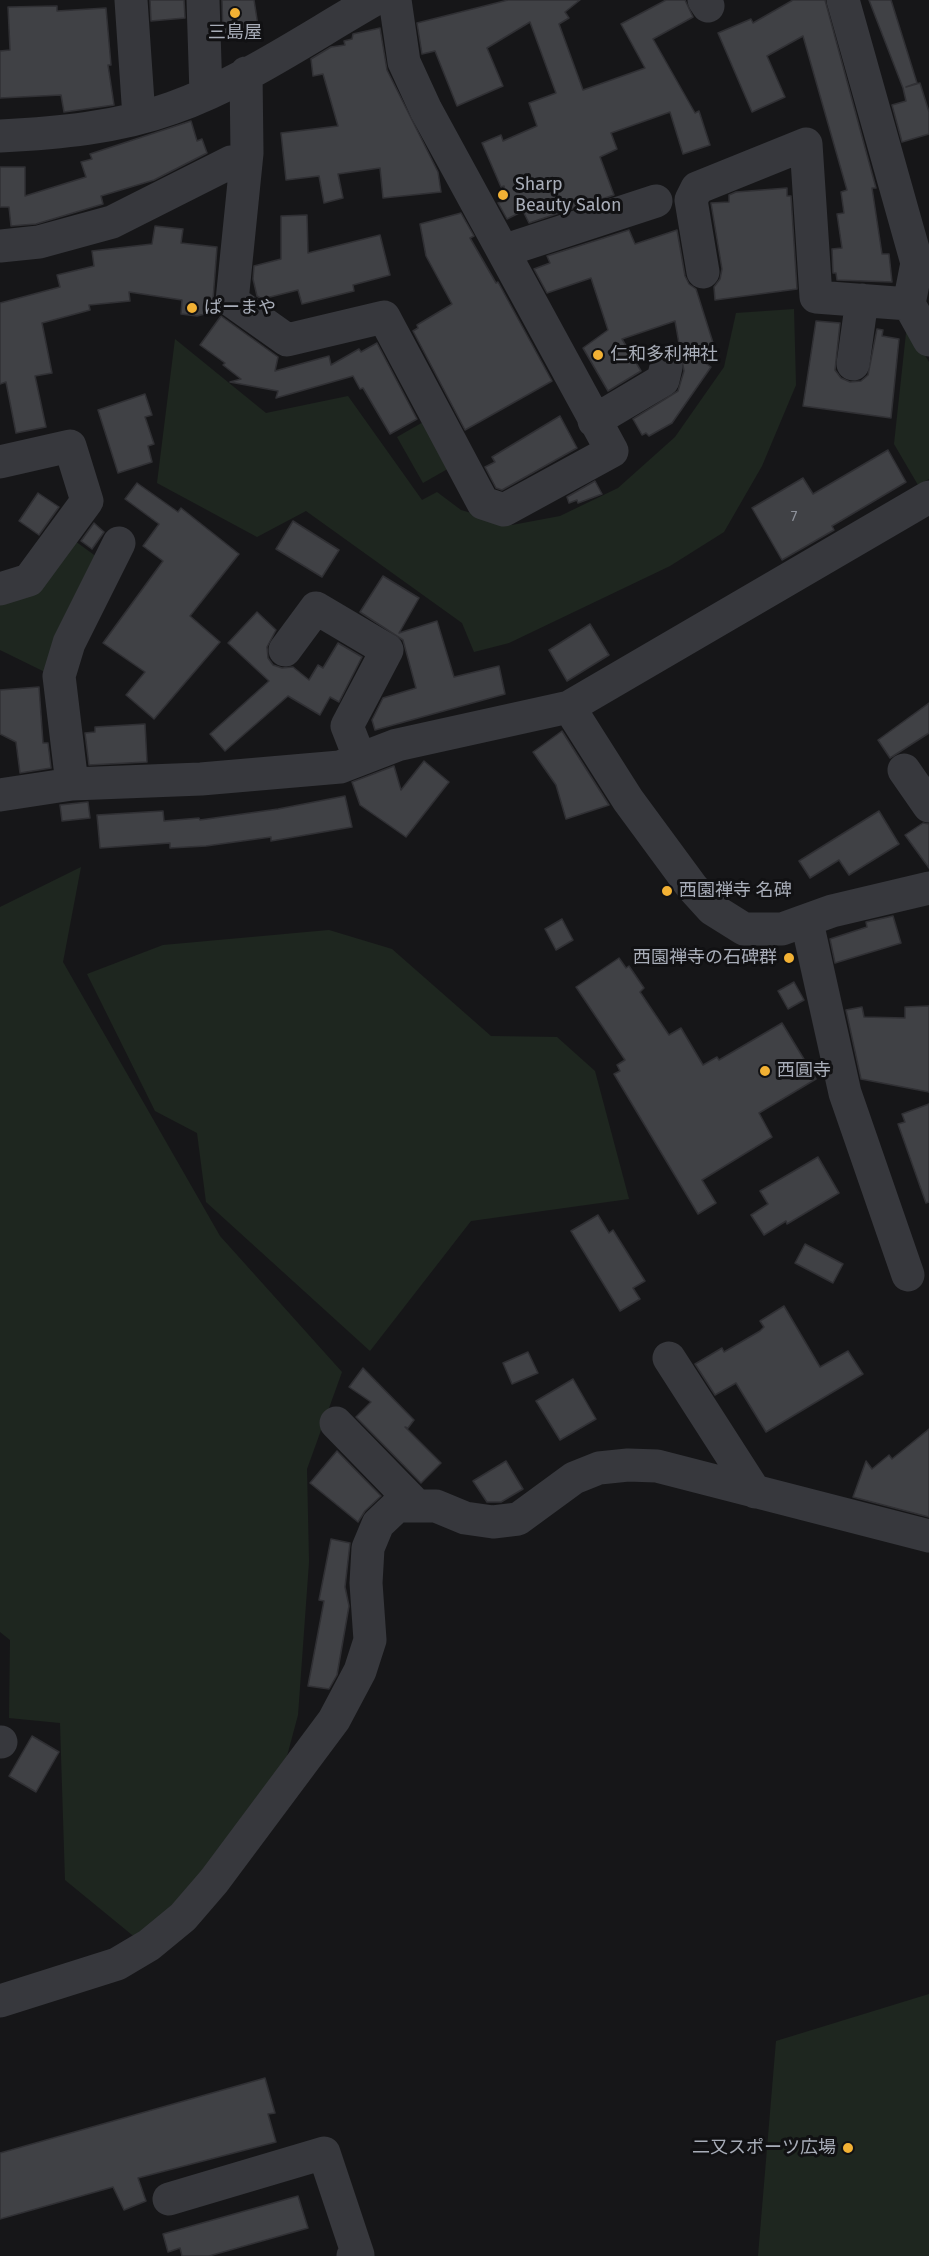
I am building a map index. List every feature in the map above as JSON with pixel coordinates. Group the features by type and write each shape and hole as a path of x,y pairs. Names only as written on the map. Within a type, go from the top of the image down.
{"street":[{"path":"131,0 139,117"},
{"path":"203,0 206,94"},
{"path":"0,136 91,129 173,108 246,73 374,0"},
{"path":"246,73 247,153 232,301 287,340 384,317 483,503 504,510 612,451 426,110 404,62 395,0"},
{"path":"843,0 923,262 909,304 929,340"},
{"path":"703,272 691,200 697,188 806,144 816,297 909,304"},
{"path":"0,246 39,242 112,222 231,162"},
{"path":"502,251 656,201"},
{"path":"853,364 862,300"},
{"path":"594,420 663,380 666,367"},
{"path":"0,462 70,446 87,501 29,580 0,589"},
{"path":"0,795 72,784 247,775 339,767 397,745 569,706 929,497"},
{"path":"72,784 59,676 69,643 119,543"},
{"path":"285,650 316,608 387,650 347,726 360,759"},
{"path":"569,706 647,827 712,909 744,929 782,929 832,912 929,888"},
{"path":"904,770 929,806"},
{"path":"807,922 845,1093 908,1275"},
{"path":"669,1358 755,1492"},
{"path":"336,1423 417,1506"},
{"path":"0,2001 117,1964 149,1945 183,1917 214,1881 334,1720 360,1671 369,1640 366,1583 368,1548 378,1524 397,1506 435,1506 465,1518 493,1522 518,1519 574,1478 599,1468 628,1465 657,1466 929,1536"},
{"path":"169,2199 324,2152 358,2255 353,2256"}],"shaded area":[{"path":"794,309 796,385 762,466 724,532 670,566 509,643 474,652 462,623 306,511 257,537 157,483 175,339 266,413 348,396 422,500 437,492 461,510 512,525 560,516 618,488 675,437 724,367 736,313"},
{"path":"907,324 929,362 929,479 918,485 894,444"},
{"path":"425,421 451,467 423,483 397,437"},
{"path":"75,541 101,560 49,674 0,650 0,602"},
{"path":"81,867 63,962 220,1236 342,1372 307,1469 309,1562 298,1715 287,1756 192,1897 137,1939 65,1880 60,1723 9,1718 10,1640 0,1632 0,907"},
{"path":"329,930 392,949 491,1036 557,1037 595,1071 629,1199 471,1221 370,1351 206,1202 197,1133 155,1111 87,974 163,945"},
{"name":"二又スポーツ広場","path":"929,1994 929,2256 758,2256 776,2041"}],"building":[{"path":"150,0 184,0 185,18 151,21"},
{"path":"222,0 254,0 259,32 223,37"},
{"path":"508,0 580,0 565,12 569,18 559,24 583,90 645,68 621,24 666,0 685,0 693,17 653,39 695,113 699,111 710,145 683,154 670,112 611,133 617,149 600,157 614,195 529,223 523,211 507,219 498,203 506,201 504,186 501,187 482,143 501,135 503,141 537,126 529,103 556,93 530,22 487,48 503,86 457,106 435,51 422,54 417,23"},
{"path":"793,0 825,0 876,188 872,188 882,254 889,254 892,282 837,280 836,273 833,273 832,249 842,248 837,214 844,213 841,192 847,190 803,36 767,56 785,97 752,112 718,33 751,19 753,23"},
{"path":"869,0 891,0 917,83 906,87 920,83 929,112 929,134 902,142 892,105 906,101 903,88"},
{"path":"57,6 57,11 106,8 111,65 108,65 114,105 64,112 61,95 0,98 0,51 10,50 8,7"},
{"path":"380,28 387,70 438,172 441,192 383,198 380,168 338,174 343,198 324,203 319,176 286,180 281,133 338,126 323,74 313,76 311,59 331,47 345,45 344,41 352,39 353,34"},
{"path":"191,121 197,141 202,139 207,153 154,180 101,196 103,204 36,224 11,226 9,207 0,207 0,167 25,167 25,196 86,177 81,162 92,159 90,154"},
{"path":"787,188 787,196 791,196 797,289 715,300 714,287 720,279 722,269 711,203 729,202 729,195 736,192"},
{"path":"461,213 474,236 470,238 496,283 498,282 552,381 465,430 413,331 418,328 417,325 452,304 426,256 420,224"},
{"path":"307,215 308,253 380,235 390,275 353,285 354,291 302,304 298,290 262,299 257,296 253,279 254,266 281,259 281,216"},
{"path":"155,226 183,229 181,243 217,247 213,299 216,311 197,316 181,314 182,300 129,292 130,301 89,305 90,310 42,323 52,373 35,376 46,427 16,433 6,382 0,384 0,303 60,287 57,275 94,266 92,251 152,244"},
{"path":"629,230 635,244 677,230 685,276 689,284 696,289 714,346 688,351 711,367 672,423 649,436 646,433 642,435 633,419 678,391 684,371 675,321 622,339 641,371 608,391 583,348 608,330 591,278 547,293 534,269 550,263 547,256"},
{"path":"221,316 278,357 275,371 329,356 331,365 359,349 361,352 377,343 417,419 390,434 363,388 360,389 353,376 276,398 278,391 230,382 241,379 223,365 225,363 200,345"},
{"path":"816,321 840,323 835,370 841,378 850,382 861,381 868,375 877,329 883,330 882,336 899,339 891,418 803,406"},
{"path":"145,394 152,415 145,417 154,444 148,446 152,462 118,473 98,410"},
{"path":"560,416 577,448 502,490 496,488 485,467 495,462 492,457"},
{"path":"888,450 906,482 832,526 834,530 782,560 752,508 803,478 813,494"},
{"path":"595,481 602,494 578,503 577,500 569,503 567,497"},
{"path":"137,483 178,512 181,508 239,554 190,616 220,642 154,719 126,695 145,672 103,643 163,561 143,546 159,524 125,499"},
{"path":"38,493 59,507 39,535 19,521"},
{"path":"293,521 339,550 322,577 276,549"},
{"path":"94,523 104,532 92,549 81,541"},
{"path":"383,576 419,598 399,633 437,621 454,677 499,666 505,694 375,730 372,720 383,698 416,688 403,640 360,612"},
{"path":"257,612 276,630 267,647 268,658 273,665 282,668 293,667 309,680 318,665 323,668 338,643 362,657 339,702 330,697 320,715 288,696 225,751 210,734 269,681 228,643"},
{"path":"590,624 609,655 567,681 549,650"},
{"path":"39,687 43,743 48,743 51,768 20,773 16,742 0,734 0,690"},
{"path":"929,703 929,733 890,758 878,740"},
{"path":"145,724 147,762 89,765 85,733 95,732 95,727"},
{"path":"562,731 609,805 566,819 556,785 533,752"},
{"path":"424,761 449,782 406,837 360,805 352,782 394,766 401,790"},
{"path":"345,796 352,827 271,841 271,837 206,846 170,848 170,843 100,848 97,815 163,811 164,821 199,818 200,820 278,809"},
{"path":"88,802 90,818 62,821 60,805"},
{"path":"879,811 899,844 849,875 839,860 810,878 799,861"},
{"path":"923,823 929,824 929,868 905,835"},
{"path":"893,916 901,943 835,963 830,939 867,927 866,922"},
{"path":"562,919 573,940 556,950 545,929"},
{"path":"619,958 626,968 629,966 644,988 640,992 669,1035 681,1028 703,1065 717,1057 719,1060 782,1023 816,1079 759,1113 772,1137 702,1180 716,1203 698,1214 614,1074 620,1071 617,1065 625,1060 576,987"},
{"path":"794,982 804,1000 788,1009 778,991"},
{"path":"929,1006 929,1092 861,1079 846,1010 862,1007 864,1017 905,1018 905,1007"},
{"path":"929,1104 929,1202 926,1203 898,1124 905,1122 902,1114"},
{"path":"818,1157 839,1193 764,1235 751,1215 768,1204 760,1191"},
{"path":"598,1215 609,1233 613,1230 645,1281 633,1288 640,1299 620,1311 571,1231"},
{"path":"805,1244 843,1264 833,1283 795,1263"},
{"path":"784,1306 820,1367 848,1351 863,1374 766,1432 736,1383 715,1395 695,1364 722,1348 724,1352 760,1331 764,1327 760,1321"},
{"path":"528,1352 538,1373 512,1384 503,1363"},
{"path":"363,1368 414,1420 408,1428 405,1427 441,1463 421,1483 356,1417 371,1402 349,1387"},
{"path":"573,1379 596,1419 560,1440 536,1401"},
{"path":"929,1429 929,1517 853,1497 866,1461 872,1469 889,1455 892,1459"},
{"path":"337,1451 381,1496 365,1511 358,1522 310,1483"},
{"path":"506,1461 523,1489 501,1502 487,1502 473,1481"},
{"path":"331,1539 350,1543 345,1587 349,1606 337,1675 329,1689 308,1686 324,1601 319,1600"},
{"path":"32,1736 59,1752 36,1792 9,1776"},
{"path":"265,2078 275,2113 268,2114 276,2142 138,2178 146,2201 124,2210 113,2187 0,2219 0,2153"},
{"path":"298,2196 308,2228 209,2256 182,2256 180,2248 168,2252 163,2234"}],"place":[{"name":"三島屋","path":"235,13"},
{"name":"Sharp Beauty Salon","path":"503,195"},
{"name":"ぱーまや","path":"192,308"},
{"name":"仁和多利神社","path":"598,355"},
{"name":"西園禅寺 名碑","path":"667,891"},
{"name":"西園禅寺の石碑群","path":"789,958"},
{"name":"西圓寺","path":"765,1071"},
{"name":"二又スポーツ広場","path":"848,2148"}]}
